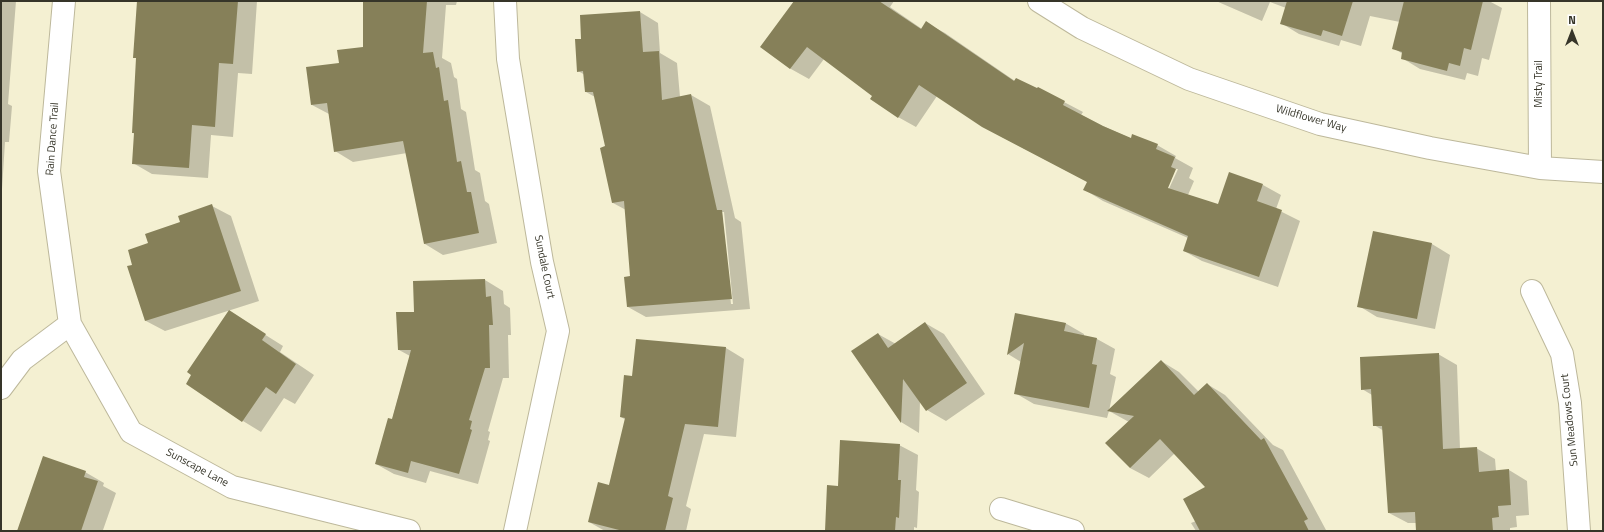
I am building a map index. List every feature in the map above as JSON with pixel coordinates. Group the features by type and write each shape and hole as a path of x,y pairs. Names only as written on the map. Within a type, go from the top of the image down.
{"street":[{"name":"Rain Dance Trail","path":"64,1 49,171 70,324"},
{"name":"Sundale Court","path":"504,1 508,59 542,262 558,331 515,531"},
{"name":"Wildflower Way","path":"1039,1 1082,28 1189,79 1320,124 1430,148 1540,168 1603,172"},
{"name":"Misty Trail","path":"1539,1 1540,168"},
{"name":"Sun Meadows Court","path":"1532,291 1562,354 1570,403 1579,531"},
{"path":"1,388 22,360 70,324"},
{"name":"Sunscape Lane","path":"70,324 131,432 232,487 409,531"},
{"path":"1001,509 1073,531"}],"building":[{"path":"137,1 238,1 233,64 219,63 215,127 192,125 189,168 132,164 136,58 133,58"},
{"path":"363,1 427,1 423,53 433,52 436,68 439,67 444,101 448,100 457,162 461,161 467,192 471,192 479,233 424,244 403,141 334,152 327,103 311,105 306,67 339,63 337,50 363,47"},
{"path":"794,1 879,1 921,29 926,21 1014,81 1016,78 1037,88 1038,87 1065,101 1063,105 1103,126 1131,138 1132,134 1158,144 1156,149 1175,157 1171,167 1176,169 1168,188 1218,204 1229,172 1263,184 1257,201 1282,210 1259,277 1183,251 1188,236 1083,190 1087,182 982,127 919,85 898,118 870,99 872,96 807,47 790,69 760,47"},
{"path":"1287,1 1353,1 1342,36 1323,30 1321,36 1280,24"},
{"path":"1404,1 1483,1 1471,50 1464,48 1460,66 1449,63 1447,71 1401,59 1402,52 1392,49"},
{"path":"640,11 643,52 659,51 662,100 691,94 717,210 722,210 732,299 627,307 624,277 630,276 624,201 612,203 600,148 605,146 593,92 585,92 583,71 577,72 575,39 581,39 580,15"},
{"path":"212,204 241,291 145,321 127,266 132,265 128,250 148,243 145,234 180,222 178,216"},
{"path":"1373,231 1432,243 1417,319 1357,307"},
{"path":"485,279 486,297 491,296 493,325 489,325 490,368 485,368 469,420 472,421 470,429 472,430 459,474 411,461 408,473 375,464 388,418 392,419 411,350 398,350 396,312 414,312 413,281"},
{"path":"229,310 266,334 262,340 296,364 276,394 266,387 242,422 186,384 191,375 187,372"},
{"path":"1015,313 1066,323 1064,331 1097,338 1092,364 1097,365 1089,408 1014,394 1024,343 1007,355"},
{"path":"925,322 967,383 926,411 903,379 901,423 851,351 878,333 888,348"},
{"path":"636,339 726,347 718,427 685,424 668,496 673,498 665,531 623,531 588,522 598,482 609,485 625,418 620,417 624,375 632,376"},
{"path":"1439,353 1443,449 1477,447 1479,472 1509,469 1511,505 1498,506 1499,517 1492,518 1493,531 1416,531 1415,512 1388,513 1382,426 1373,426 1371,389 1361,390 1360,357"},
{"path":"1161,360 1194,395 1207,383 1261,440 1264,438 1308,519 1304,521 1309,531 1200,531 1183,499 1205,487 1160,439 1130,468 1105,443 1134,416 1107,411"},
{"path":"840,440 900,444 898,480 901,480 899,518 896,517 895,531 825,531 827,485 838,486"},
{"path":"43,456 86,471 84,477 98,481 81,531 17,531"}]}
